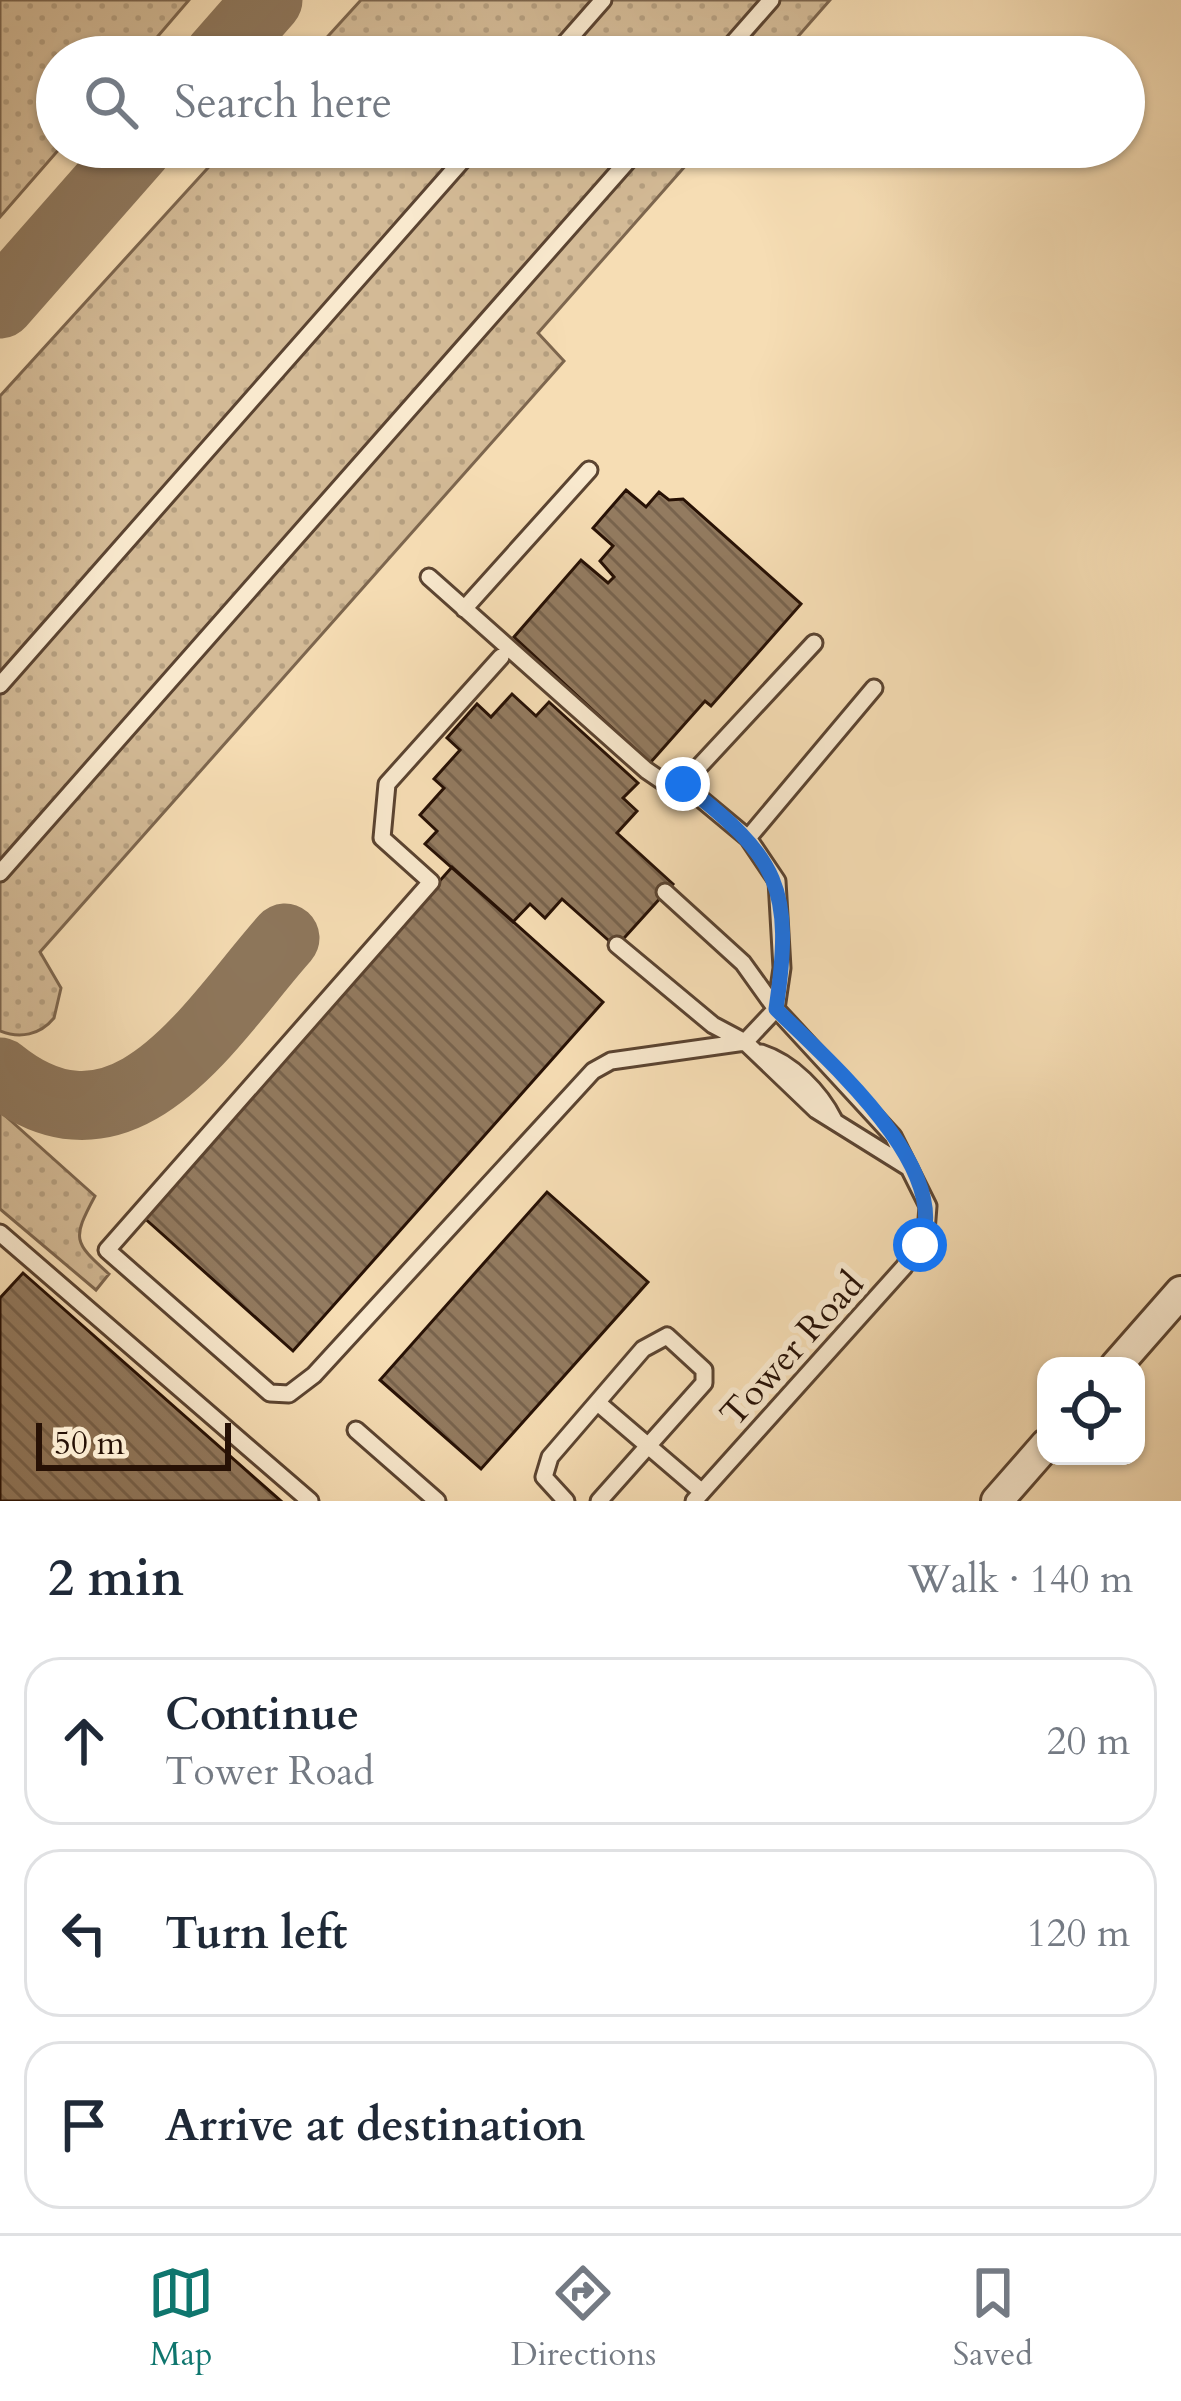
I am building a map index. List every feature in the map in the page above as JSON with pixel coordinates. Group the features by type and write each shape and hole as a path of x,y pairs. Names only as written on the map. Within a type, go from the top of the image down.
{"street":[{"path":"1124,1357 1181,1292"},
{"path":"997,1501 1037,1455"}],"lane":[{"path":"571,36 603,0"},
{"path":"739,36 771,0"},
{"path":"0,685 455,168"},
{"path":"0,873 621,168"},
{"path":"464,609 589,470"},
{"path":"430,577 668,785 683,784 814,643"},
{"path":"500,657 386,784 382,838 431,882 107,1250 259,1387 290,1394 314,1375 593,1071 611,1061 750,1047 776,1009 782,968 779,890 770,866 748,838 683,784"},
{"path":"748,838 874,688"},
{"path":"665,892 743,963 776,1009 860,1096 916,1173"},
{"path":"617,945 713,1025 750,1047 785,1085 916,1173"},
{"name":"Tower Road","path":"598,1403 676,1468 698,1497 920,1245 928,1207 916,1173"},
{"path":"0,1233 310,1501"},
{"path":"566,1501 546,1482 546,1466 652,1340 668,1336 704,1370 706,1379 598,1501"},
{"path":"356,1430 437,1501"}],"shaded area":[{"path":"0,0 189,0 158,36 36,36 36,168 43,168 0,217"},
{"path":"361,0 830,0 798,36 328,36"},
{"path":"208,168 683,168 538,333 564,361 40,952 61,988 54,1018 36,1032 22,1035 0,1031 0,396"},
{"path":"0,1111 95,1196 82,1222 80,1239 109,1274 96,1290 0,1209"}],"building":[{"path":"626,490 646,507 659,492 669,500 683,499 801,604 711,706 705,701 650,763 514,637 581,560 608,583 614,577 600,561 613,546 593,528"},
{"path":"512,694 536,716 549,702 638,783 623,798 637,811 617,833 673,884 616,947 562,899 545,918 530,904 513,922 425,844 437,831 420,815 444,788 434,779 460,750 447,738 477,704 491,717"},
{"path":"452,867 603,1002 293,1351 142,1216"},
{"path":"547,1192 648,1282 481,1469 380,1380"},
{"path":"23,1273 281,1501 0,1501 0,1298"}],"taxiway":[{"path":"236,36 268,0"},
{"path":"0,304 120,168"},
{"path":"0,1072 45,1099 87,1105 126,1096 162,1074 195,1044 285,938"}],"route":[{"path":"683,784 748,838 770,866 779,890 781,928 776,1009 860,1096 916,1173 928,1207 920,1245"}]}
